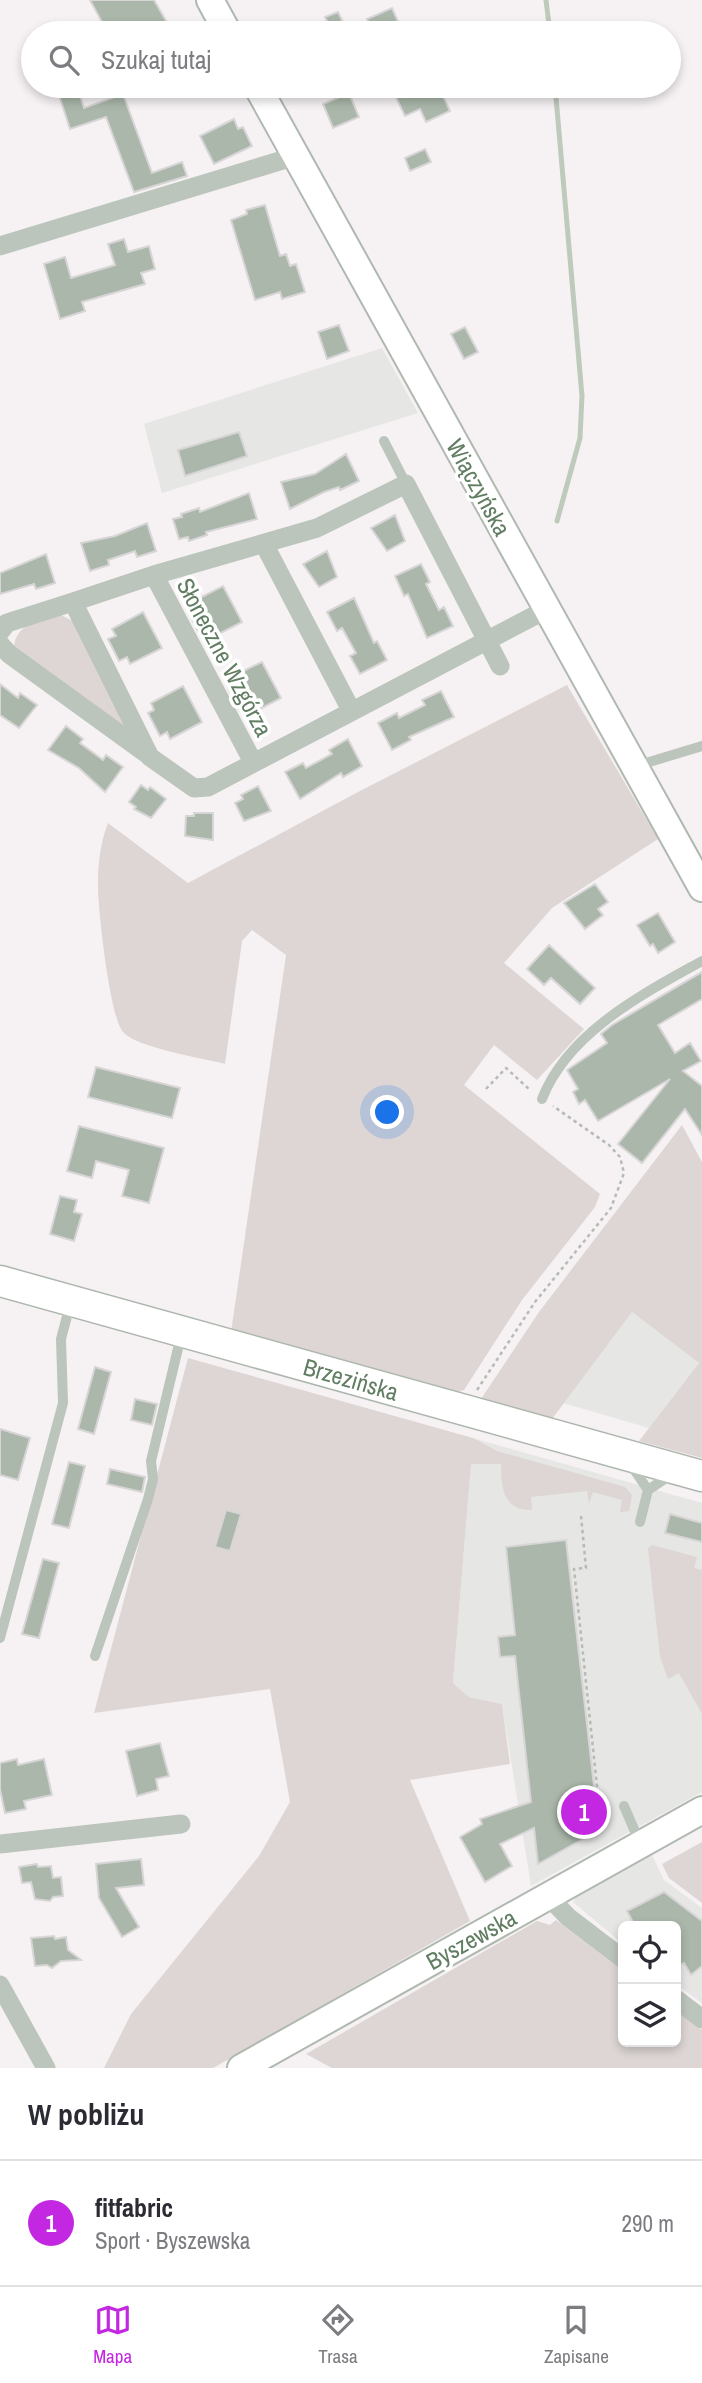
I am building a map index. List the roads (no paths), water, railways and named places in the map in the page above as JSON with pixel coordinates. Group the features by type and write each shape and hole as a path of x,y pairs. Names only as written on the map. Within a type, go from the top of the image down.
{"main road":[{"name":"Brzezińska","path":"0,1282 692,1473"}],"street":[{"path":"210,0 221,21"},
{"name":"Wiączyńska","path":"264,98 702,888"},
{"path":"0,246 296,156"},
{"path":"406,484 499,666"},
{"name":"Słoneczne Wzgórza","path":"0,632 7,623 154,575 331,523 406,484"},
{"path":"264,544 351,710"},
{"name":"Słoneczne Wzgórza","path":"154,575 253,762"},
{"name":"Słoneczne Wzgórza","path":"73,602 150,757"},
{"name":"Słoneczne Wzgórza","path":"0,644 9,654 194,788 208,787 485,639 547,609"},
{"name":"Byszewska","path":"241,2068 702,1810"},
{"path":"0,1844 181,1824"},
{"path":"548,1896 568,1917 618,1955"},
{"path":"0,1985 46,2068"},
{"path":"681,2003 702,2019"}],"lane":[{"path":"384,441 406,484"},
{"path":"635,767 702,746"},
{"path":"542,1099 555,1070 610,1016 702,961"},
{"path":"0,1638 63,1403 61,1339 71,1301"},
{"path":"95,1656 148,1499 153,1479 151,1461 182,1332"},
{"path":"621,1453 648,1490"},
{"path":"648,1490 692,1473"},
{"path":"640,1522 648,1490"},
{"path":"624,1806 641,1844"}],"waterway":[{"path":"546,0 549,21"},
{"path":"556,98 582,396 580,438 557,521"}],"place":[{"name":"fitfabric","path":"584,1812"}]}
